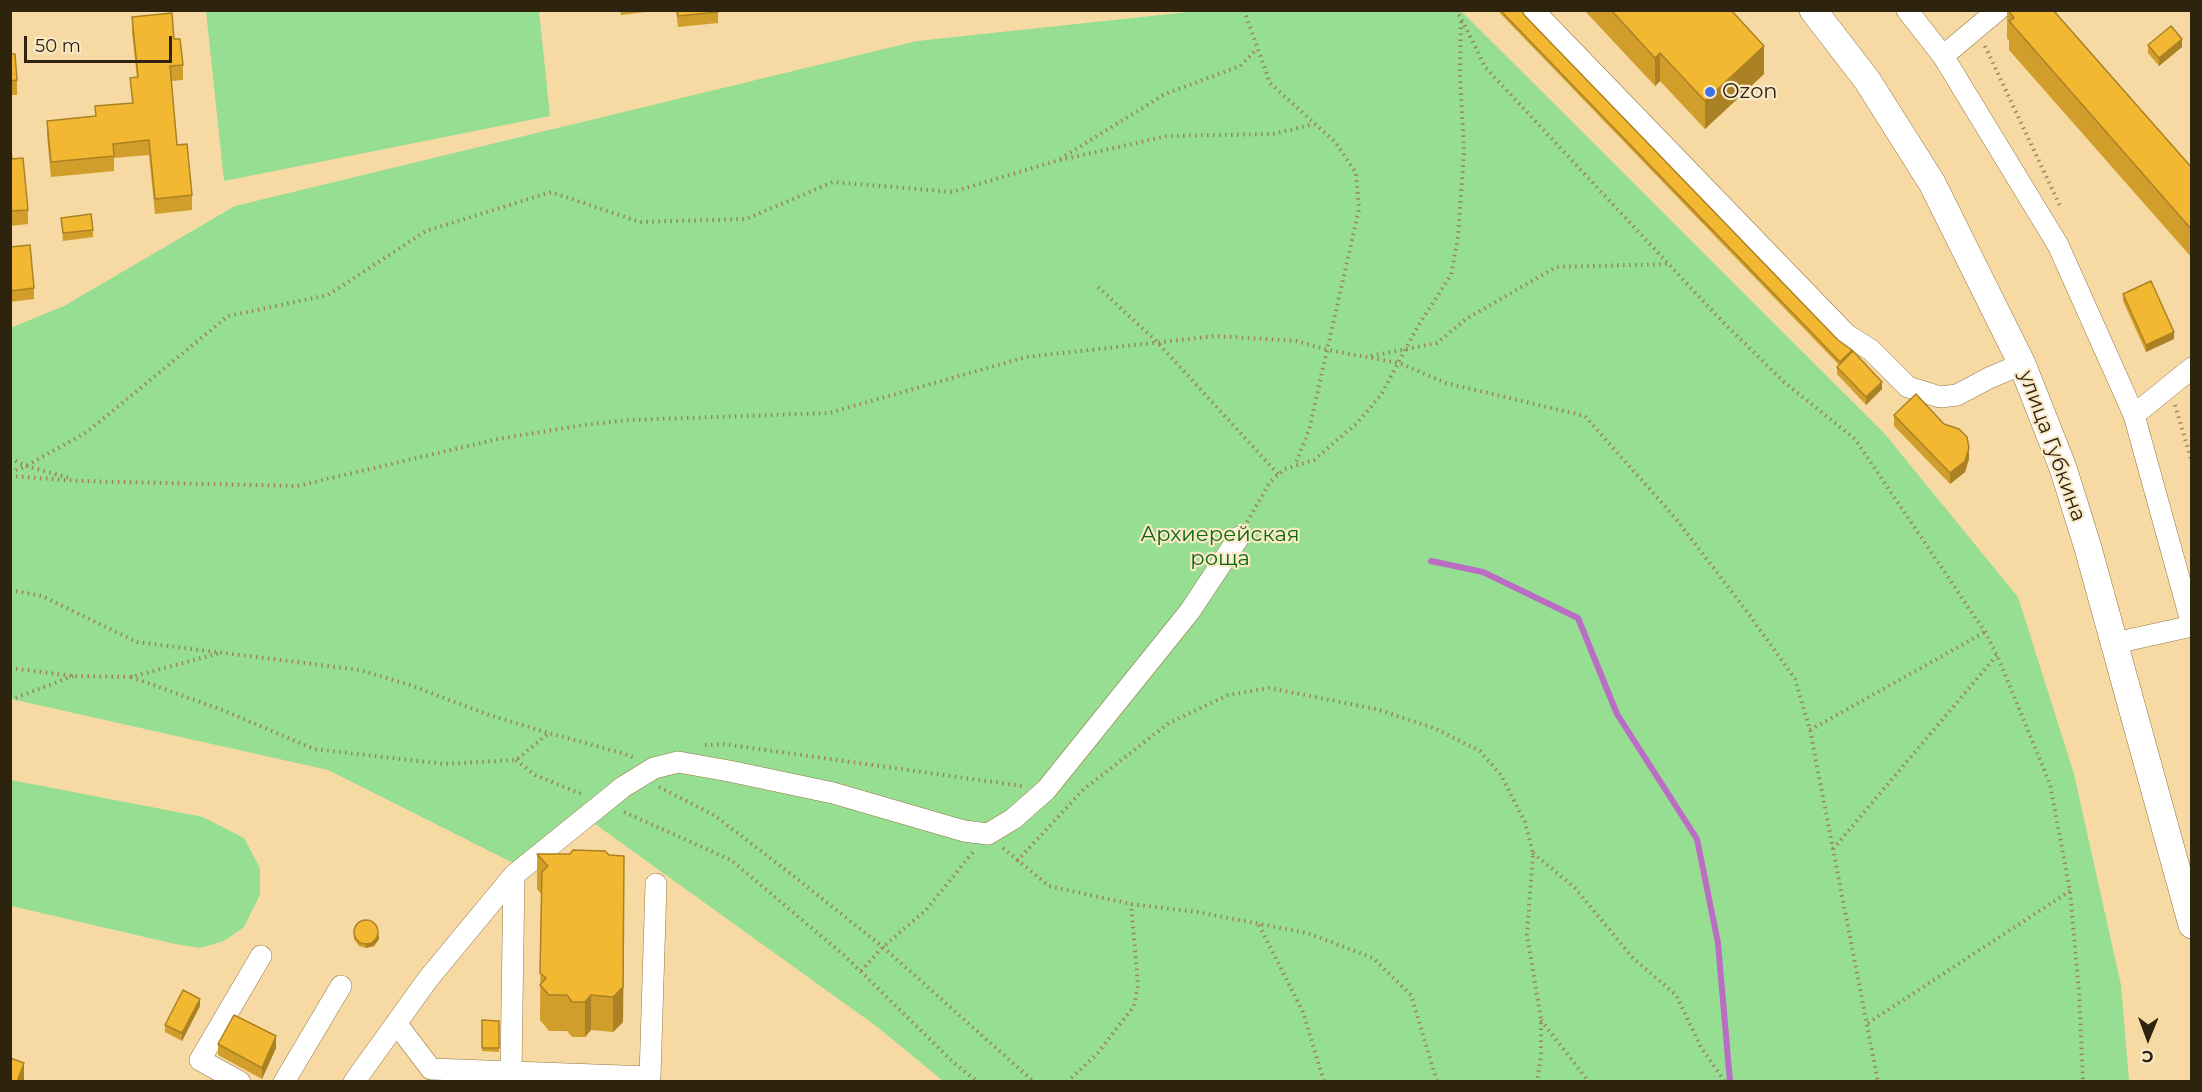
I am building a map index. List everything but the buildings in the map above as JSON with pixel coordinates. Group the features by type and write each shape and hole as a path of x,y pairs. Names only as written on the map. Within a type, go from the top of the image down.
{"main road":[{"name":"улица Губкина","path":"1813,10 1867,80 1932,183 2022,364 2063,468 2088,548 2192,925"}],"lane":[{"path":"1533,10 1847,335 1871,350 1908,387 1940,397 1957,395 2022,364"},
{"path":"1907,10 1943,56 2058,245 2134,415 2192,626 2115,643"},
{"path":"1943,56 1998,10"},
{"path":"2134,415 2192,368"},
{"path":"354,1082 428,979 514,875 603,803 647,772 678,762 729,771 833,793 964,831 988,834 1013,819 1046,790 1190,611 1239,537"},
{"path":"511,1072 514,875"},
{"path":"396,1023 427,1075 511,1072 584,1078 650,1077 656,884"},
{"path":"240,1082 200,1060 261,956"},
{"path":"284,1082 340,986"}],"path":[{"path":"1244,10 1270,83 1336,143 1356,172 1359,210 1309,430 1295,466"},
{"path":"1455,10 1485,67 1719,317 1784,382 1855,439 1985,632 1997,655 2050,784 2070,891 2079,992 2083,1082"},
{"path":"1239,537 1270,482 1278,474 1285,469 1314,460 1357,423 1381,395 1405,348 1451,275 1458,237 1464,152 1460,75 1461,18"},
{"path":"1976,29 2062,211"},
{"path":"1056,161 1166,94 1240,66 1257,49"},
{"path":"10,474 87,432 228,316 328,295 426,231 552,192 640,222 746,219 833,182 952,192 1056,161 1167,136 1273,134 1314,124"},
{"path":"1368,356 1437,343 1466,319 1557,267 1671,264"},
{"path":"1098,287 1158,343 1278,474"},
{"path":"10,474 79,481 297,486 498,439 583,425 630,420 829,413 1026,357 1216,336 1296,341 1328,350 1368,356 1399,363 1446,383 1584,416 1676,519 1795,679 1809,730 1878,1082"},
{"path":"2170,386 2192,462"},
{"path":"10,458 26,466 79,481"},
{"path":"10,590 42,596 137,642 360,670 410,685 489,715 626,754 636,753"},
{"path":"1809,730 1985,632"},
{"path":"131,678 224,652"},
{"path":"1833,849 1997,655"},
{"path":"10,668 73,676 131,678 225,711 314,749 445,764 516,760 549,733"},
{"path":"10,700 73,676"},
{"path":"1017,861 1084,789 1169,723 1228,695 1269,688 1376,709 1434,728 1480,751 1501,775 1525,822 1533,853 1527,934 1541,1019 1541,1055 1537,1082"},
{"path":"702,746 723,744 1046,790"},
{"path":"626,754 647,772 714,814 883,947 1034,1082"},
{"path":"516,760 536,775 731,860 861,971 954,1063 978,1082"},
{"path":"861,971 883,947 926,910 988,834 1049,886 1131,904 1197,912 1307,933 1373,958 1411,995 1437,1082"},
{"path":"1533,853 1574,887 1633,958 1676,994 1701,1047 1725,1082"},
{"path":"1868,1023 2070,891"},
{"path":"1067,1082 1097,1054 1134,1006 1138,985 1131,904"},
{"path":"1258,924 1303,1012 1324,1082"},
{"path":"1541,1019 1589,1082"}],"green space":[{"path":"206,11 539,11 550,116 224,181"},
{"name":"Архиерейская роща","path":"1198,11 1461,11 1884,433 2018,597 2074,774 2121,985 2129,1081 943,1081 876,1026 595,824 529,871 328,770 11,699 10,328 64,306 235,206 917,41"},
{"path":"11,780 203,817 244,838 260,868 260,895 244,927 224,941 200,948 11,906"}],"waterway":[{"path":"1431,561 1483,572 1578,618 1617,714 1697,839 1718,943 1730,1082"}],"place":[{"name":"Ozon","path":"1710,92"}]}
